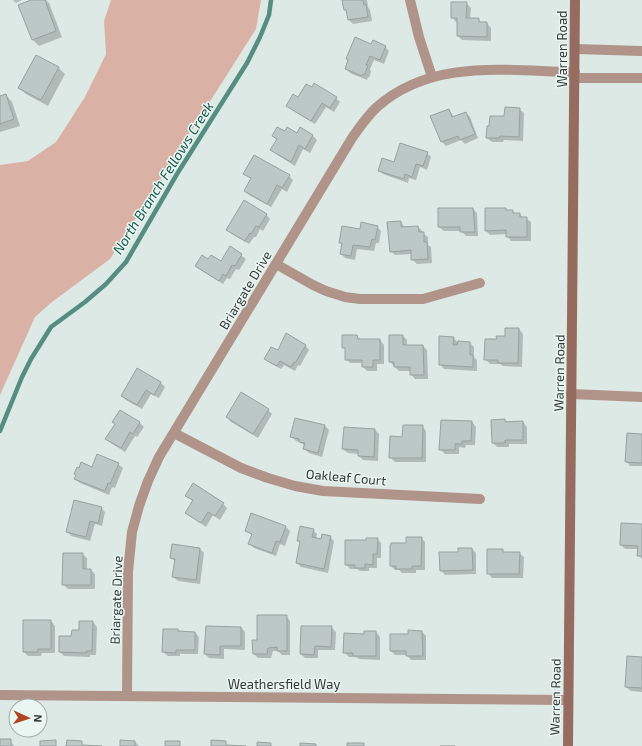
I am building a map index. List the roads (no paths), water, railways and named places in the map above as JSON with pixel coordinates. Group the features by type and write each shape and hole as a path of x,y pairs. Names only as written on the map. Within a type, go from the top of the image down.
{"main road":[{"name":"Warren Road","path":"568,746 567,700 569,641 575,0"}],"street":[{"path":"410,0 419,37 432,77"},
{"path":"575,49 642,51"},
{"name":"Briargate Drive","path":"127,696 128,572 132,532 148,481 159,457 352,138 364,122 377,107 396,93 413,84 446,74 481,69 642,78"},
{"path":"276,264 326,291 360,299 423,299 480,283"},
{"path":"571,394 642,397"},
{"name":"Oakleaf Court","path":"174,433 241,468 295,486 323,491 480,499"},
{"name":"Weathersfield Way","path":"0,695 567,700"}],"waterway":[{"name":"North Branch Fellows Creek","path":"0,431 22,377 31,359 51,327 85,302 106,284 126,262 177,174 247,63 269,15 271,0"}]}
